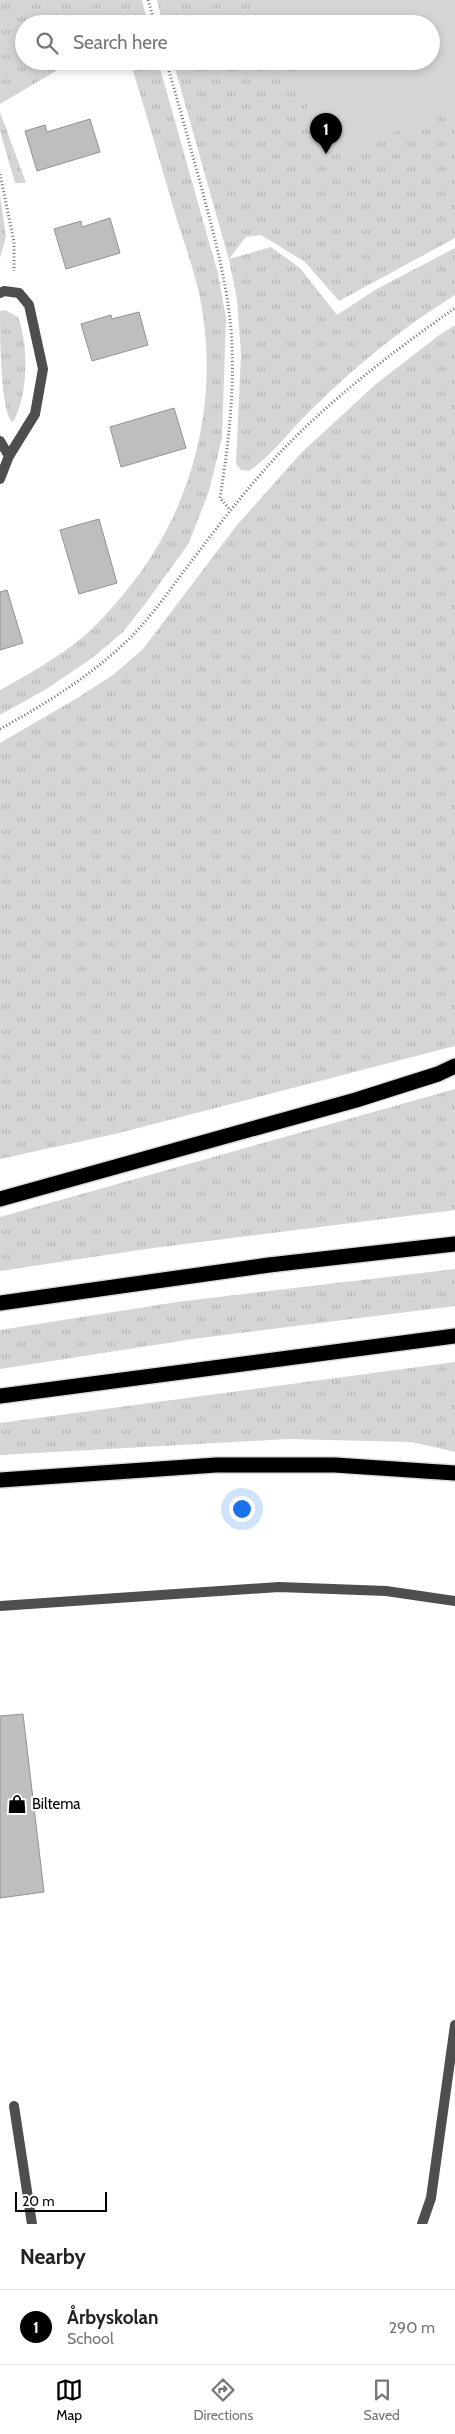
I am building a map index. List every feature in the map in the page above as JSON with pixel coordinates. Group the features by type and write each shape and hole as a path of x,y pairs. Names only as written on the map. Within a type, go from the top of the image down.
{"highway":[{"path":"0,1199 356,1100 438,1074 455,1066"},
{"path":"0,1303 268,1265 455,1244"},
{"path":"0,1396 455,1336"},
{"path":"0,1480 216,1465 335,1465 455,1473"}],"street":[{"path":"0,479 10,456 35,414 43,370 30,306 19,293 5,292"},
{"path":"0,441 10,456"},
{"path":"0,1606 279,1587 386,1591 455,1602"},
{"path":"422,2224 431,2198 455,2025"},
{"path":"14,2106 32,2224"}],"path":[{"path":"148,0 152,15"},
{"path":"168,70 216,244 227,298 232,346 232,392 227,454 220,498 230,510"},
{"path":"0,174 14,242 16,263 5,292"},
{"path":"0,728 60,695 86,676 131,636 163,600 230,510 275,458 342,394 455,308"}],"green space":[{"path":"0,0 142,0 146,15 15,15 15,70 58,70 0,104"},
{"path":"157,0 455,0 455,238 339,301 305,262 261,235 246,237 229,259 271,247 300,268 337,315 375,290 455,248 455,295 400,332 366,360 309,412 267,457 249,471 241,470 236,464 241,354 237,299 229,260 176,70 440,70 440,15 161,15"},
{"path":"269,0 455,0 455,111 326,157 294,70 440,70 440,15 274,15"},
{"path":"133,70 161,70 218,274 226,318 222,438 209,491 189,543 123,632 92,658 48,688 0,715 0,690 73,645 117,601 147,564 167,529 184,492 196,454 207,374 205,333 199,293"},
{"path":"0,112 26,183 15,183 0,131"},
{"path":"0,196 6,236 0,258"},
{"path":"5,310 18,317 22,329 25,356 22,399 13,422 5,405 3,390 0,311"},
{"path":"455,325 455,1046 115,1134 0,1159 0,743 113,675 143,649 237,525 302,452 376,384"},
{"path":"455,1089 455,1210 153,1248 0,1271 0,1217"},
{"path":"455,1269 455,1306 193,1339 0,1369 0,1330 177,1302"},
{"path":"455,1362 455,1452 412,1442 288,1439 0,1455 0,1423"}],"building":[{"path":"90,119 100,152 37,171 25,131 45,125 47,132"},
{"path":"110,218 120,253 66,269 54,229 81,221 82,227"},
{"path":"139,312 148,345 92,361 81,324 111,315 112,319"},
{"path":"174,408 186,448 121,467 110,427"},
{"path":"99,519 117,583 79,594 60,530"},
{"path":"7,590 23,643 0,650 0,592"},
{"name":"Biltema","path":"23,1714 44,1892 0,1898 0,1716"}],"place":[{"name":"Årbyskolan","path":"326,154"},
{"name":"Biltema","path":"17,1804"}]}
